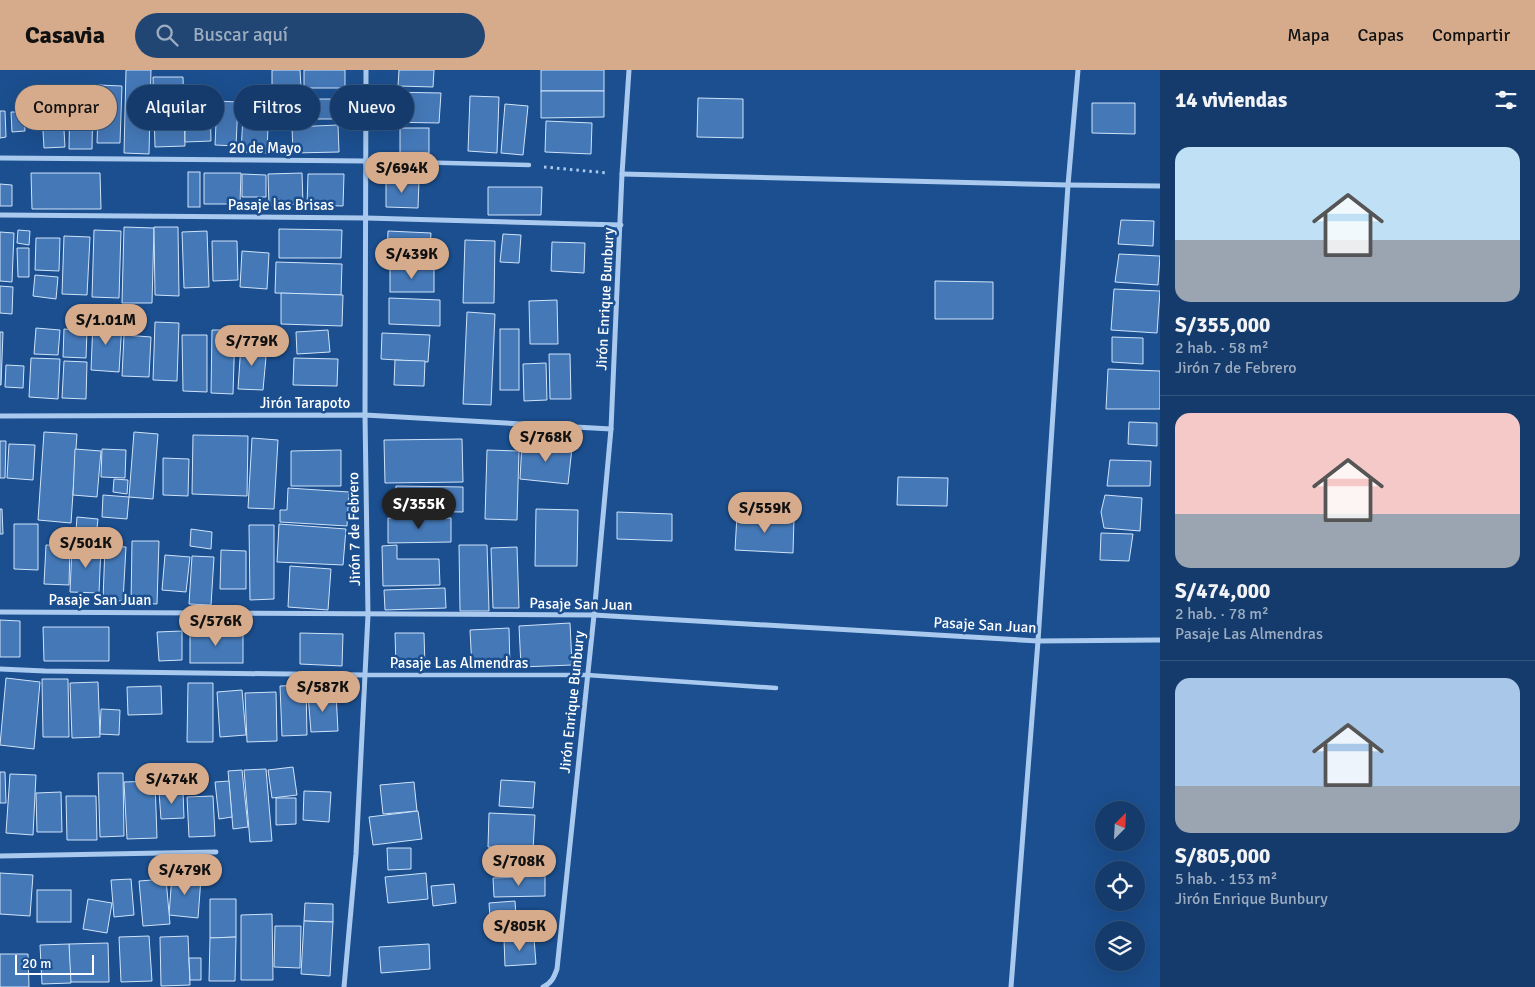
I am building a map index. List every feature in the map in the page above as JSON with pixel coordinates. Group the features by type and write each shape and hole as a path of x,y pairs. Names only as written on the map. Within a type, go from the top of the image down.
{"street":[{"name":"Jirón Enrique Bunbury","path":"543,987 554,979 557,969 594,615 611,429 622,174 629,70"},
{"path":"1011,987 1038,641 1068,185 1078,70"},
{"name":"Jirón 7 de Febrero","path":"344,987 356,854 368,615 365,415 366,72"},
{"name":"20 de Mayo","path":"0,158 365,161 529,165"},
{"path":"622,174 1160,186"},
{"name":"Pasaje las Brisas","path":"0,215 366,218 621,225"},
{"name":"Jirón Tarapoto","path":"0,416 365,415 611,429"},
{"name":"Pasaje San Juan","path":"0,612 594,615 1038,641 1160,640"},
{"name":"Pasaje Las Almendras","path":"0,669 364,675 587,675 776,688"},
{"path":"0,856 216,852"}],"path":[{"path":"529,165 622,174"}],"building":[{"path":"126,70 151,70 151,85 127,85 127,130 150,130 149,154 124,153"},
{"path":"272,70 300,70 301,85 272,85"},
{"path":"304,70 345,70 345,85 330,85 330,88 320,88 320,85 304,85"},
{"path":"399,70 434,70 433,87 398,85"},
{"path":"541,70 604,70 604,91 541,91"},
{"path":"153,77 183,77 183,85 153,85"},
{"path":"117,86 122,86 120,143 97,143 97,130 117,130"},
{"path":"541,91 604,91 604,117 541,118"},
{"path":"414,92 441,93 439,123 414,123"},
{"path":"470,96 499,97 497,153 468,151"},
{"path":"698,98 743,99 743,138 697,137"},
{"path":"320,99 330,99 330,119 320,119"},
{"path":"224,101 234,102 236,146 215,145 216,130 224,130"},
{"path":"1092,103 1135,103 1135,134 1092,133"},
{"path":"505,104 528,106 523,155 501,153"},
{"path":"0,111 5,111 6,137 0,138"},
{"path":"11,112 15,112 15,130 25,131 12,132"},
{"path":"546,121 592,123 591,154 545,152"},
{"path":"330,125 330,130 338,130 339,152 293,153 292,130 320,130 320,126"},
{"path":"429,128 429,153 400,153 400,130"},
{"path":"43,130 64,130 65,147 44,148"},
{"path":"69,130 92,130 92,149 69,149"},
{"path":"155,130 185,130 185,146 155,147"},
{"path":"185,130 211,130 211,141 185,142"},
{"path":"242,130 268,130 267,153 241,152"},
{"path":"188,172 200,172 200,207 188,207"},
{"path":"31,173 100,173 101,209 32,209"},
{"path":"204,173 241,173 240,204 204,204"},
{"path":"302,173 303,204 269,205 268,174"},
{"path":"242,174 266,175 266,197 242,197"},
{"path":"308,174 344,174 343,206 307,205"},
{"path":"386,180 419,181 418,208 386,207"},
{"path":"0,184 12,185 12,206 0,206"},
{"path":"488,187 542,187 541,215 488,215"},
{"path":"1121,220 1154,221 1153,246 1118,244"},
{"path":"124,227 154,228 152,303 122,303"},
{"path":"154,227 178,227 179,296 155,295"},
{"path":"279,229 342,230 341,258 279,258"},
{"path":"18,230 30,231 29,245 17,243"},
{"path":"94,230 121,231 119,298 92,297"},
{"path":"207,231 209,287 184,288 182,232"},
{"path":"388,231 431,233 429,265 387,262"},
{"path":"0,232 14,233 12,282 0,281"},
{"path":"503,234 521,235 519,263 500,262"},
{"path":"64,236 90,237 87,295 62,294"},
{"path":"36,238 60,238 59,271 35,270"},
{"path":"465,240 495,241 494,303 463,303"},
{"path":"212,241 237,241 238,280 213,281"},
{"path":"552,242 585,243 584,273 551,271"},
{"path":"17,248 29,248 29,277 18,277"},
{"path":"242,251 269,253 267,289 240,287"},
{"path":"1119,254 1160,256 1158,285 1115,282"},
{"path":"276,262 342,264 341,295 275,293"},
{"path":"390,269 434,269 434,292 390,292"},
{"path":"35,275 58,277 56,299 33,296"},
{"path":"935,281 993,282 993,319 935,319"},
{"path":"0,286 13,287 12,314 0,313"},
{"path":"1114,289 1160,291 1157,333 1111,330"},
{"path":"281,293 343,295 342,326 281,324"},
{"path":"389,298 440,300 440,326 389,324"},
{"path":"557,300 558,344 530,344 529,301"},
{"path":"467,312 495,314 491,405 463,404"},
{"path":"93,321 122,323 119,372 91,370"},
{"path":"155,322 179,323 177,381 153,380"},
{"path":"36,328 60,330 58,355 34,354"},
{"path":"64,329 87,331 86,358 63,357"},
{"path":"500,329 519,329 519,390 500,390"},
{"path":"212,330 235,330 233,394 211,393"},
{"path":"328,330 330,352 297,354 296,332"},
{"path":"0,332 3,332 1,385 0,385"},
{"path":"382,333 430,335 428,362 381,359"},
{"path":"124,335 151,337 149,377 122,376"},
{"path":"182,335 207,335 207,392 183,391"},
{"path":"1112,337 1143,338 1143,364 1112,362"},
{"path":"241,344 267,346 263,390 238,389"},
{"path":"549,354 570,354 571,399 550,399"},
{"path":"31,358 60,359 58,399 29,397"},
{"path":"294,358 338,359 337,386 293,385"},
{"path":"395,360 425,361 424,386 394,385"},
{"path":"64,361 87,362 86,399 62,398"},
{"path":"546,363 547,400 524,401 523,364"},
{"path":"6,365 24,366 23,388 5,387"},
{"path":"1108,369 1160,371 1160,409 1106,409"},
{"path":"1129,422 1157,423 1157,446 1128,444"},
{"path":"44,432 77,434 71,523 38,520"},
{"path":"134,432 158,434 153,499 129,497"},
{"path":"193,435 248,436 247,496 192,494"},
{"path":"252,438 278,440 274,509 248,508"},
{"path":"462,439 463,482 385,483 384,440"},
{"path":"0,441 6,441 5,478 0,478"},
{"path":"522,443 572,448 568,484 520,479"},
{"path":"9,444 35,445 33,480 7,478"},
{"path":"75,449 101,451 97,497 73,495"},
{"path":"102,449 126,450 125,478 101,477"},
{"path":"341,450 341,486 291,486 291,451"},
{"path":"487,450 519,451 517,520 485,519"},
{"path":"163,458 189,459 188,496 163,495"},
{"path":"1110,460 1151,461 1150,486 1107,486"},
{"path":"898,477 948,478 947,506 897,505"},
{"path":"114,479 128,480 127,494 113,492"},
{"path":"396,486 463,487 463,512 395,511"},
{"path":"288,488 349,492 347,526 280,522 280,510 287,510"},
{"path":"103,495 129,497 127,519 102,517"},
{"path":"1105,495 1142,498 1140,531 1104,528 1101,512"},
{"path":"0,509 2,509 3,534 0,534"},
{"path":"536,509 578,510 577,566 535,566"},
{"path":"617,512 672,514 672,541 617,539"},
{"path":"737,515 794,518 793,553 735,550"},
{"path":"77,517 98,519 95,546 75,544"},
{"path":"388,518 451,518 451,542 388,543"},
{"path":"14,524 38,524 38,570 14,569"},
{"path":"279,524 346,529 343,565 277,562"},
{"path":"249,525 274,525 274,599 250,600"},
{"path":"191,529 212,532 211,549 190,546"},
{"path":"1101,533 1133,534 1129,561 1100,560"},
{"path":"132,541 159,541 157,604 131,603"},
{"path":"46,545 70,546 69,585 44,584"},
{"path":"397,545 397,559 439,559 440,585 383,586 382,546"},
{"path":"459,545 487,545 489,611 460,611"},
{"path":"72,546 101,546 99,593 70,592"},
{"path":"105,546 126,547 123,601 103,600"},
{"path":"517,547 519,608 493,608 491,548"},
{"path":"221,550 246,551 246,589 220,589"},
{"path":"165,555 190,557 186,592 162,590"},
{"path":"192,556 214,557 211,605 189,604"},
{"path":"290,566 331,569 328,610 288,607"},
{"path":"445,588 446,608 385,610 384,590"},
{"path":"0,620 20,621 20,657 0,657"},
{"path":"570,623 572,665 521,667 519,626"},
{"path":"43,627 109,627 109,661 44,661"},
{"path":"509,628 510,667 472,668 470,630"},
{"path":"182,631 182,660 159,661 157,632"},
{"path":"190,631 243,631 243,663 190,663"},
{"path":"300,633 343,634 342,666 300,664"},
{"path":"395,633 424,633 425,668 396,668"},
{"path":"6,678 40,682 34,749 0,745"},
{"path":"42,679 68,679 69,737 43,737"},
{"path":"98,682 100,737 72,738 70,683"},
{"path":"188,683 213,683 213,742 187,742"},
{"path":"306,685 307,735 282,736 280,686"},
{"path":"161,686 162,714 128,715 127,687"},
{"path":"242,690 246,735 220,737 217,692"},
{"path":"276,692 277,741 247,742 245,693"},
{"path":"336,693 338,731 311,732 308,695"},
{"path":"101,709 120,710 119,735 100,734"},
{"path":"293,767 297,795 272,798 268,770"},
{"path":"266,769 272,841 250,842 244,770"},
{"path":"242,770 248,827 233,829 228,771"},
{"path":"0,772 5,772 6,803 0,803"},
{"path":"98,773 123,773 124,836 100,837"},
{"path":"10,774 36,775 33,835 6,833"},
{"path":"501,780 535,782 533,808 499,806"},
{"path":"155,781 157,838 127,839 124,782"},
{"path":"229,781 232,817 219,819 215,782"},
{"path":"414,782 417,811 383,814 380,785"},
{"path":"183,791 184,818 161,819 159,792"},
{"path":"304,791 331,792 329,822 303,820"},
{"path":"61,792 62,832 37,832 36,793"},
{"path":"66,796 96,796 97,840 67,840"},
{"path":"213,796 215,836 189,837 187,797"},
{"path":"276,798 296,798 296,824 276,825"},
{"path":"418,811 422,839 373,845 369,817"},
{"path":"489,813 535,815 533,850 488,847"},
{"path":"387,848 411,848 411,869 388,870"},
{"path":"0,873 33,875 30,916 0,914"},
{"path":"426,873 428,899 388,903 385,877"},
{"path":"172,875 201,878 198,918 169,915"},
{"path":"545,876 545,896 494,897 493,878"},
{"path":"131,879 134,915 114,917 111,880"},
{"path":"166,879 170,924 143,926 139,881"},
{"path":"454,884 456,903 433,906 431,886"},
{"path":"37,890 71,890 71,922 37,922"},
{"path":"88,899 112,903 107,933 83,929"},
{"path":"210,899 236,899 236,937 210,938"},
{"path":"515,901 517,930 491,932 489,903"},
{"path":"305,903 333,904 333,922 304,921"},
{"path":"272,914 273,980 241,980 241,915"},
{"path":"304,921 333,922 330,976 301,974"},
{"path":"275,926 301,926 300,968 274,967"},
{"path":"149,936 152,981 121,982 119,937"},
{"path":"188,936 190,985 161,986 160,937"},
{"path":"236,937 235,981 209,981 210,938"},
{"path":"534,938 536,964 505,966 504,939"},
{"path":"108,943 109,982 70,982 69,944"},
{"path":"69,944 71,983 42,984 40,945"},
{"path":"429,944 430,969 381,973 379,947"},
{"path":"0,954 28,954 29,987 0,987"},
{"path":"189,958 201,958 201,980 190,980"}]}
